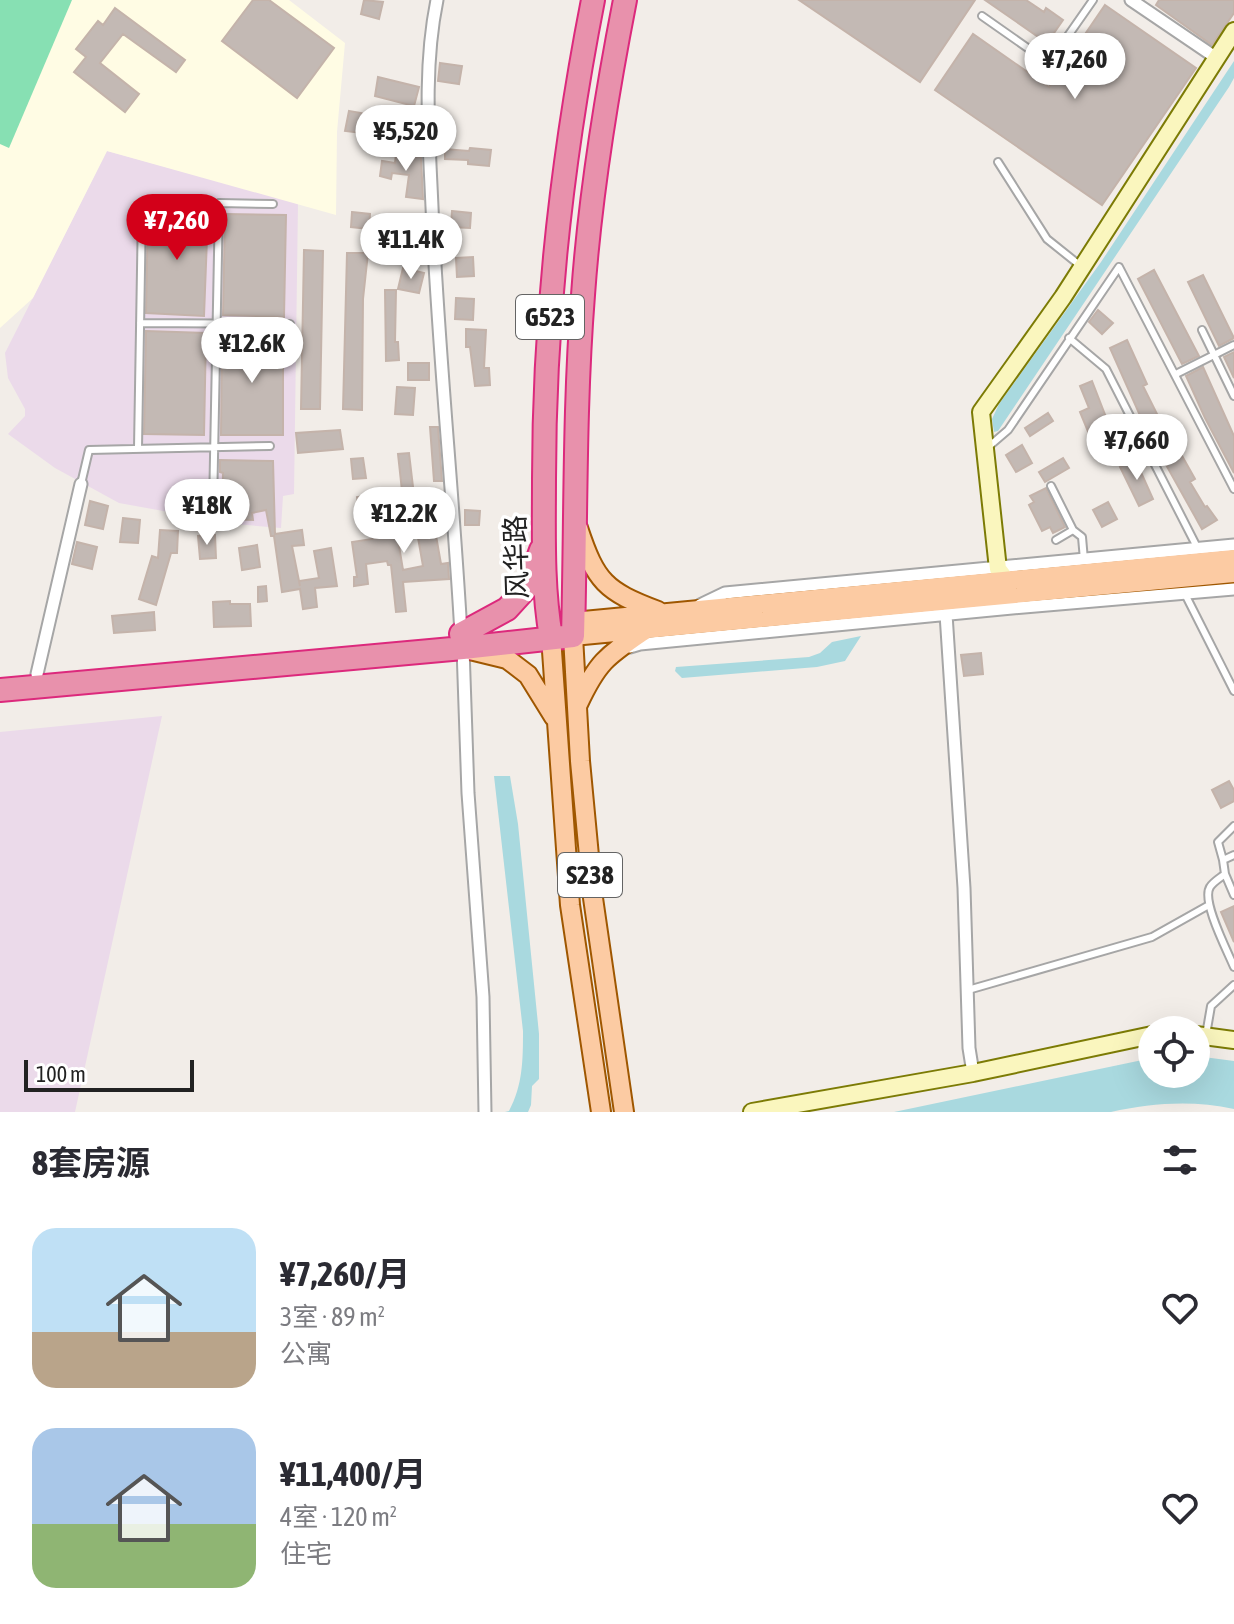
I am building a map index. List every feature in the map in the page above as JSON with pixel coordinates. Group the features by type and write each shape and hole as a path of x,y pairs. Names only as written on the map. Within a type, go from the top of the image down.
{"highway":[{"name":"风华路","path":"562,629 544,541 544,437 551,296 571,126 593,0"},
{"name":"风华路","path":"562,629 573,516 586,264 603,125 625,0"},
{"path":"0,677 462,641 507,609 528,586 544,541"},
{"path":"0,690 562,629"}],"main road":[{"path":"573,516 600,580 622,598 664,613"},
{"path":"562,629 647,629 1234,559"},
{"path":"562,629 687,611 1234,573"},
{"name":"风华路","path":"562,629 577,706 593,898 624,1112"},
{"name":"风华路","path":"562,629 558,726 570,905 601,1112"},
{"path":"577,706 591,676 607,656 647,629"},
{"path":"462,641 507,659 528,675 558,726"}],"street":[{"path":"437,0 429,36 427,96 436,311 453,495 462,641 468,793 483,997 485,1112"},
{"path":"1131,0 1215,57"},
{"path":"1007,588 984,449 981,412 1082,267 1234,31"},
{"path":"37,674 81,484"},
{"path":"607,656 640,644 946,614 1084,560 1234,545"},
{"path":"1208,575 1231,592"},
{"path":"1007,588 1185,594 1231,592"},
{"path":"946,614 964,888 969,1048 973,1073"},
{"path":"1210,1036 1234,1040"},
{"path":"752,1112 973,1073 1138,1038"}],"lane":[{"path":"982,16 1049,63 1093,0"},
{"path":"998,162 1047,239 1082,267"},
{"path":"213,508 219,203 273,204"},
{"path":"138,448 142,210"},
{"path":"984,449 1008,430 1119,267 1234,489"},
{"path":"140,323 290,324"},
{"path":"1202,330 1234,396"},
{"path":"1069,338 1106,369 1198,549"},
{"path":"1176,374 1234,345"},
{"path":"81,484 89,450 270,446"},
{"path":"1051,486 1073,530 1082,537 1084,560"},
{"path":"1056,540 1073,530"},
{"path":"1185,594 1234,691"},
{"path":"1234,826 1218,842 1225,874 1234,895"},
{"path":"1223,860 1234,855"},
{"path":"1225,874 1210,885 1209,905 1234,967"},
{"path":"966,991 1152,937 1209,905"},
{"path":"1208,1016 1211,1006 1234,985"}],"shaded area":[{"path":"0,0 289,0 345,43 337,132 336,215 107,151 33,298 0,328"},
{"path":"107,151 298,203 294,494 283,496 281,528 235,524 119,503 55,468 8,434 25,416 25,409 8,378 5,353"},
{"path":"162,716 75,1112 0,1112 0,732"}],"green space":[{"path":"0,0 72,0 9,148 0,144"}],"water":[{"path":"1234,61 1234,78 1229,87 998,431 994,432 992,419 999,404 1101,262"},
{"path":"861,636 845,661 817,667 682,678 675,671 676,667 809,657 820,653 832,642"},
{"path":"494,776 510,776 518,824 539,1034 539,1079 532,1086 528,1112 505,1112 509,1111 514,1101 520,1082 523,1031"},
{"path":"1210,1058 1234,1061 1234,1109 1203,1104 1172,1104 1111,1112 894,1112 1138,1061 1138,1088 1210,1088"}],"building":[{"path":"253,0 269,0 334,48 297,98 222,41"},
{"path":"364,0 383,2 379,19 361,14"},
{"path":"799,0 975,0 920,82"},
{"path":"985,0 1026,0 1044,12 1046,8 1063,20 1047,43"},
{"path":"1159,0 1234,0 1234,13 1212,45 1156,5"},
{"path":"1105,5 1196,68 1102,205 935,90 973,34 1049,87"},
{"path":"115,8 185,60 176,72 123,34 100,63 139,94 125,112 74,72 86,57 76,49 98,21 103,25"},
{"path":"440,63 462,66 459,84 438,81"},
{"path":"378,77 419,87 414,106 375,96"},
{"path":"349,111 367,114 366,122 403,129 404,125 420,126 420,140 345,131"},
{"path":"470,148 491,150 489,166 468,164 468,160 445,159 445,149 469,151"},
{"path":"396,154 421,157 423,199 406,197 409,175 392,173 391,179 380,176 382,161 395,163"},
{"path":"148,209 208,212 204,316 146,313"},
{"path":"452,211 471,213 470,228 451,227"},
{"path":"352,212 370,214 369,229 351,227"},
{"path":"225,214 286,215 284,317 223,315"},
{"path":"389,228 407,234 402,248 384,242"},
{"path":"304,250 323,251 320,409 301,409"},
{"path":"347,253 368,253 363,299 362,410 343,409"},
{"path":"473,257 474,276 457,277 456,258"},
{"path":"403,268 424,273 419,293 398,289"},
{"path":"1154,270 1199,356 1182,364 1138,279"},
{"path":"1203,275 1234,338 1219,346 1188,282"},
{"path":"385,290 396,290 395,342 398,342 399,360 386,361"},
{"path":"456,298 474,299 473,320 455,319"},
{"path":"1098,310 1113,323 1102,334 1089,322"},
{"path":"466,329 486,330 484,368 489,368 490,385 475,386 470,347 466,347"},
{"path":"146,331 206,333 204,435 144,434"},
{"path":"222,334 283,335 283,435 221,435"},
{"path":"1127,340 1147,384 1143,386 1161,422 1146,429 1110,348"},
{"path":"1234,352 1234,378 1224,357"},
{"path":"408,363 429,363 429,380 408,380"},
{"path":"1203,367 1234,436 1234,473 1186,376"},
{"path":"1092,381 1109,425 1089,434 1080,412 1089,408 1080,386"},
{"path":"397,387 415,388 413,415 395,414"},
{"path":"1048,413 1053,421 1030,436 1025,428"},
{"path":"430,427 438,427 442,481 434,481"},
{"path":"340,430 343,449 298,453 296,433"},
{"path":"1172,438 1195,479 1190,482 1217,520 1202,529 1156,447"},
{"path":"1022,445 1032,463 1016,472 1006,455"},
{"path":"409,453 415,504 359,512 357,497 402,491 398,454"},
{"path":"363,458 366,478 353,479 351,459"},
{"path":"1063,458 1069,468 1045,482 1039,472"},
{"path":"1135,459 1153,499 1139,506 1120,467"},
{"path":"220,460 273,461 275,534 302,530 304,545 292,546 299,581 319,578 314,551 331,548 337,586 315,588 317,607 303,609 300,589 282,592 274,536 271,536 266,510 252,513 253,520 222,519 223,473 220,472"},
{"path":"1046,488 1065,527 1053,533 1050,527 1042,531 1029,505 1034,502 1030,496"},
{"path":"90,501 108,506 103,529 85,525"},
{"path":"1108,502 1117,519 1102,527 1093,510"},
{"path":"465,510 480,511 479,525 465,525"},
{"path":"123,518 140,520 138,543 120,542"},
{"path":"445,518 446,529 435,530 441,564 448,563 449,579 403,582 406,611 396,612 391,565 387,561 366,564 368,584 354,586 354,577 357,577 352,542 385,537 384,525","holes":["417,532 423,566 403,570 397,534"]},
{"path":"160,530 178,531 177,553 171,553 156,605 139,599 152,556 158,558"},
{"path":"215,535 216,558 200,559 198,536"},
{"path":"77,542 97,547 92,569 72,564"},
{"path":"257,545 260,567 242,570 239,548"},
{"path":"266,586 267,601 258,602 258,587"},
{"path":"230,601 230,604 250,604 251,626 214,627 213,602"},
{"path":"154,612 155,630 114,633 112,616"},
{"path":"981,653 983,674 964,676 961,655"},
{"path":"1229,781 1234,790 1234,801 1221,808 1212,790"},
{"path":"1234,906 1234,942 1221,912"}]}
